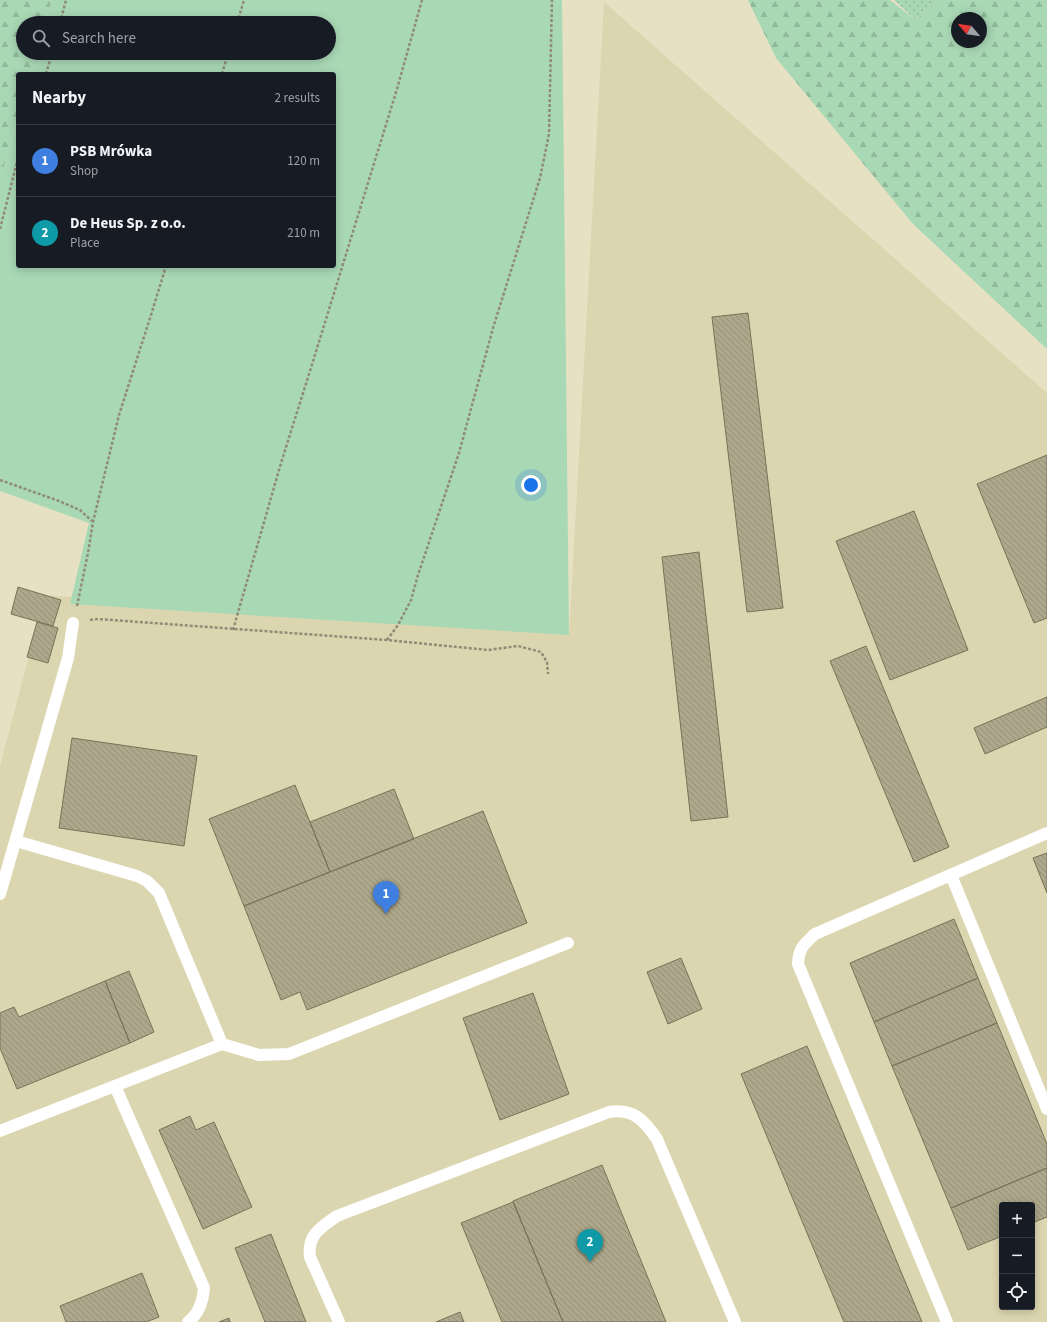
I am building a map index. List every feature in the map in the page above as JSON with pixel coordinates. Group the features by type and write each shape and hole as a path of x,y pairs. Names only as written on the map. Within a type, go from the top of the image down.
{"lane":[{"path":"0,894 68,658 73,623"},
{"path":"947,1322 798,964 799,952 806,942 815,934 1047,833"},
{"path":"16,840 137,876 155,889 159,893 222,1044"},
{"path":"951,875 1047,1109"},
{"path":"0,1131 222,1044 259,1055 289,1054 568,943"},
{"path":"115,1086 204,1288 204,1299 199,1310 188,1322"},
{"path":"339,1322 310,1257 309,1248 312,1239 317,1231 325,1224 344,1213 609,1112 619,1110 639,1117 648,1125 657,1139 734,1322"}],"path":[{"path":"62,16 66,0"},
{"path":"239,16 244,0"},
{"path":"233,630 281,463 392,105 422,0"},
{"path":"387,640 398,624 411,600 459,453 493,328 540,178 548,134 552,0"},
{"path":"47,72 50,60"},
{"path":"223,72 226,60"},
{"path":"0,229 16,166"},
{"path":"165,268 152,315 119,415 93,522 73,623 98,619 387,640 488,650 518,646 541,652 547,662 548,674"},
{"path":"0,480 59,500 80,510 93,522"}],"shaded area":[{"path":"604,2 1047,393 1047,1322 0,1322 0,766 45,595 569,635"}],"green space":[{"path":"0,0 52,0 47,16 16,16 16,60 34,60 31,72 16,72 16,124 0,180"},
{"path":"52,0 562,0 569,635 70,604 89,523 0,491 0,180 16,124 16,268 336,268 336,72 31,72 34,60 336,60 336,16 47,16"},
{"path":"748,0 890,0 916,20 938,0 1047,0 1047,349 913,224 776,58"},
{"path":"894,0 938,0 916,20"}],"building":[{"path":"748,313 783,608 747,612 712,317"},
{"path":"1047,455 1047,618 1034,623 977,484"},
{"path":"914,511 968,650 890,680 836,541"},
{"path":"699,552 728,817 691,821 662,557"},
{"path":"18,587 61,600 53,626 11,614"},
{"path":"37,622 58,628 48,663 27,657"},
{"path":"866,646 949,847 914,862 830,661"},
{"path":"1047,697 1047,727 985,754 974,728"},
{"path":"72,738 197,756 184,846 59,828"},
{"path":"295,785 330,872 244,906 209,819"},
{"path":"394,789 414,839 330,872 310,822"},
{"path":"483,811 527,923 307,1010 300,992 281,1000 244,906"},
{"path":"1047,853 1047,893 1033,858"},
{"path":"954,919 978,978 874,1022 850,963"},
{"path":"681,958 702,1009 668,1024 647,972"},
{"path":"129,971 154,1032 130,1043 105,981"},
{"path":"978,978 997,1023 892,1066 874,1022"},
{"path":"105,981 130,1043 17,1089 0,1048 0,1013 14,1007 19,1017"},
{"path":"533,993 569,1094 500,1120 463,1018"},
{"path":"997,1023 1047,1144 1047,1168 951,1208 892,1066"},
{"path":"807,1046 922,1322 844,1322 741,1074"},
{"path":"190,1116 196,1130 214,1122 252,1207 203,1229 159,1130"},
{"path":"602,1165 666,1322 563,1322 513,1201"},
{"path":"1047,1168 1047,1217 1035,1222 1035,1202 999,1202 999,1237 968,1250 951,1208"},
{"path":"513,1202 563,1322 502,1322 461,1223"},
{"path":"271,1234 306,1322 265,1322 235,1248"},
{"path":"142,1273 159,1317 146,1322 66,1322 60,1306"},
{"path":"460,1312 464,1322 436,1322"},
{"path":"229,1318 230,1322 219,1322"}],"place":[{"name":"PSB Mrówka","path":"386,914"},
{"name":"De Heus Sp. z o.o.","path":"590,1262"}]}
